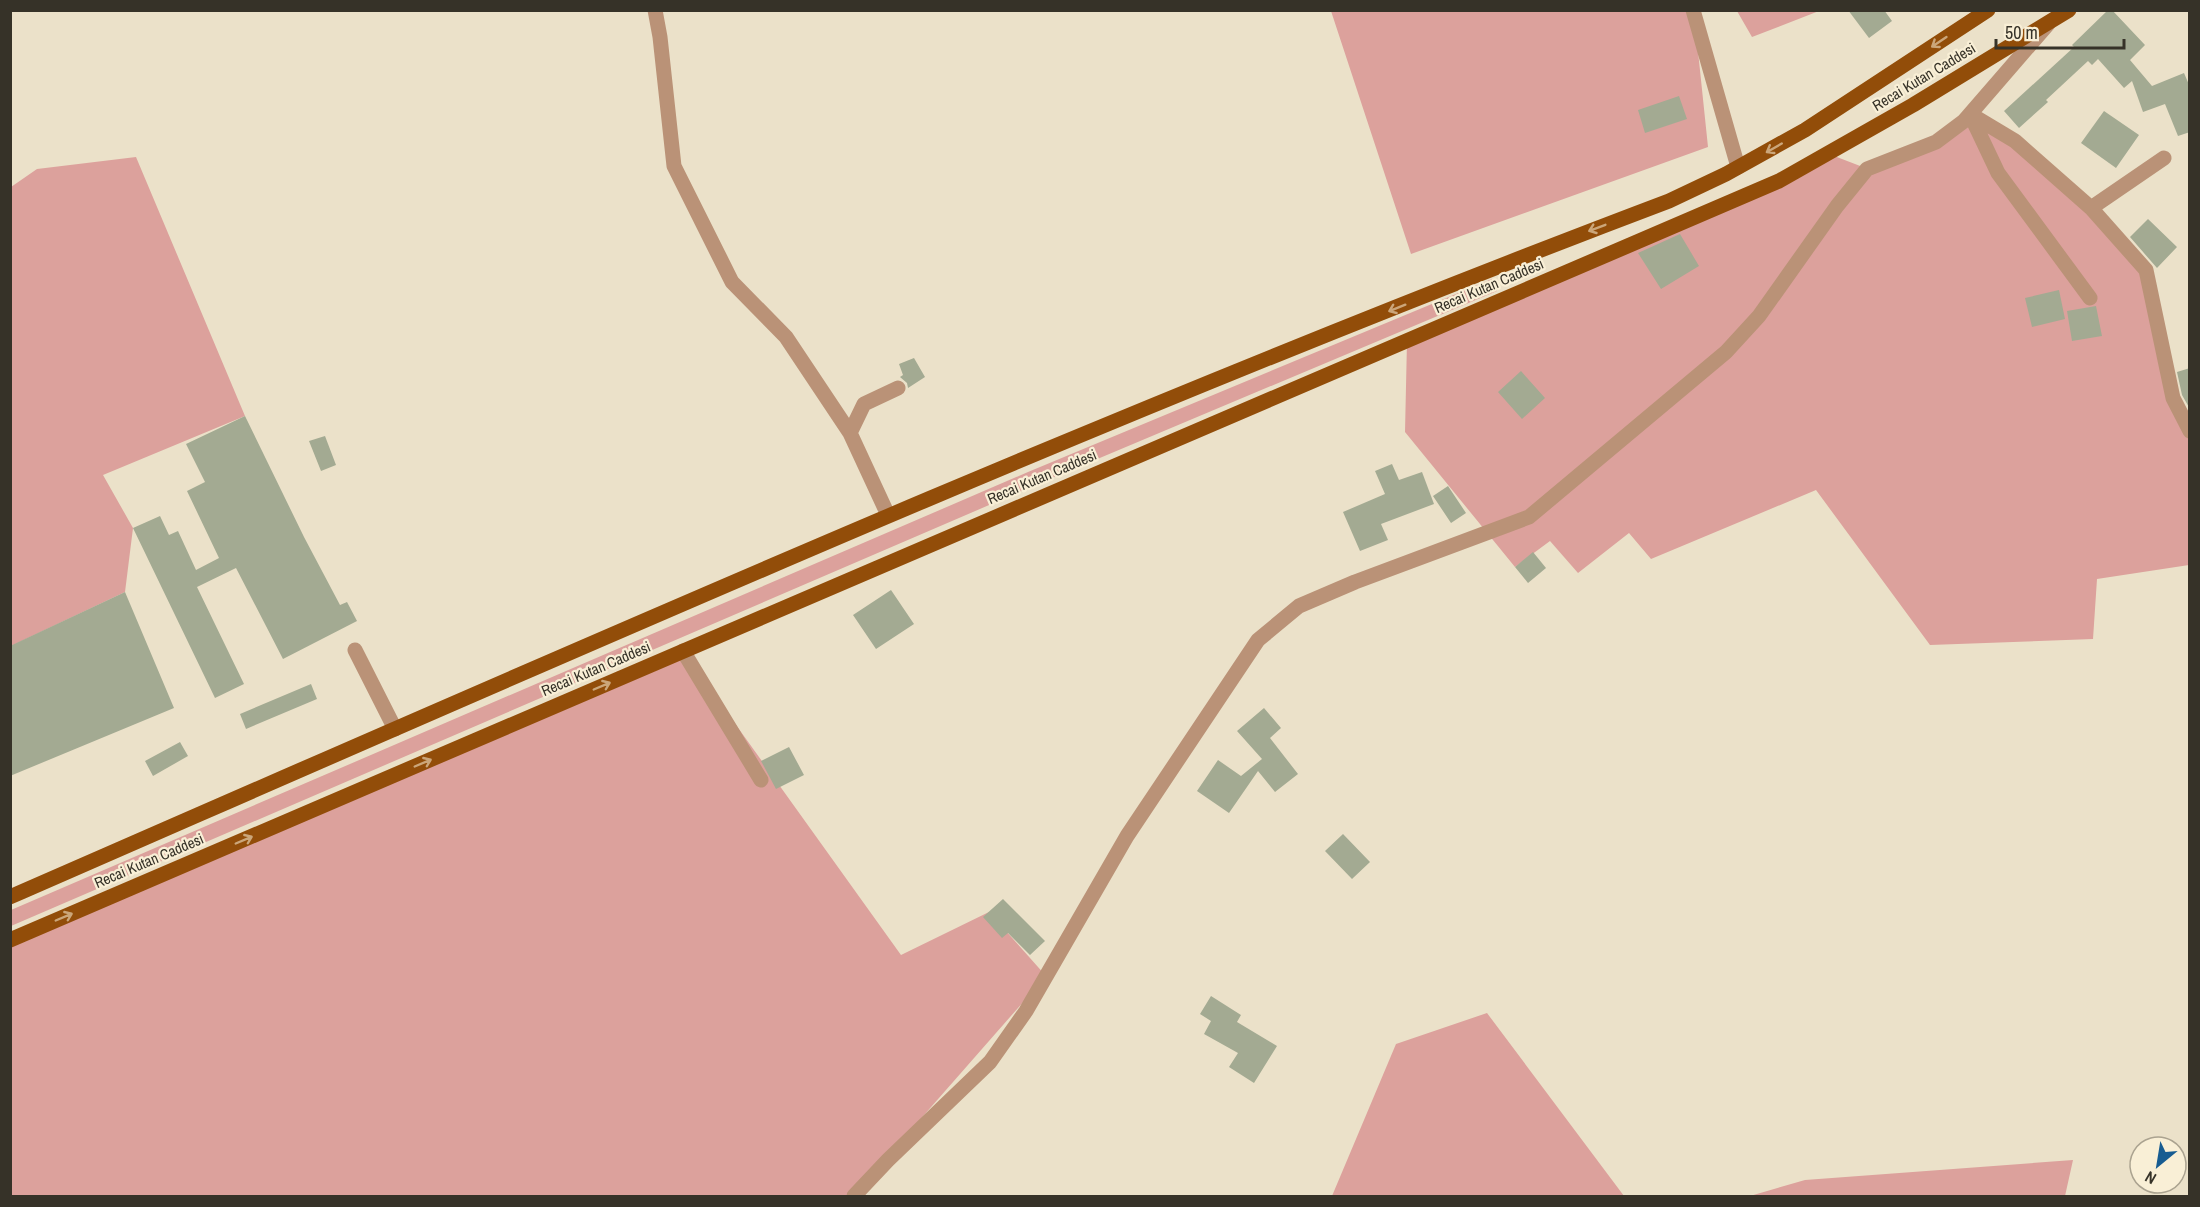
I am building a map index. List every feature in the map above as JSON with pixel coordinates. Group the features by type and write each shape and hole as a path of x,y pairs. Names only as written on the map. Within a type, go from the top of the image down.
{"main road":[{"name":"Recai Kutan Caddesi","path":"10,897 888,515 1273,357 1669,201 1738,167 1848,104 1988,10"},
{"name":"Recai Kutan Caddesi","path":"10,940 1779,181 1829,154 2069,10"}],"street":[{"path":"655,10 675,166 732,282 786,337 850,433 888,515"},
{"path":"1693,10 1738,167"},
{"path":"854,1197 888,1160 990,1062 1026,1011 1127,836 1258,640 1299,606 1355,582 1529,517 1726,352 1759,316 1837,206 1868,169 1935,142 1970,114 2050,22"},
{"path":"1970,114 2015,141 2091,208 2146,270 2173,398 2190,430"},
{"path":"1970,114 1998,173 2090,297"},
{"path":"2091,208 2164,158"},
{"path":"850,433 864,404 898,388"},
{"path":"356,650 395,729"},
{"path":"683,651 761,780"}],"shaded area":[{"path":"1677,10 1694,13 1708,147 1411,254 1331,11"},
{"path":"1737,11 1819,11 1752,37"},
{"path":"1970,114 2015,141 2146,270 2189,431 2189,565 2097,579 2093,639 1930,645 1816,490 1651,559 1629,533 1578,573 1550,541 1515,567 1405,432 1407,341 1829,154 1868,169 1935,142"},
{"path":"136,157 245,416 103,475 133,528 125,592 11,646 11,187 37,169"},
{"path":"1492,279 1497,291 1038,484 11,926 11,910 1028,472"},
{"path":"683,651 901,955 989,912 1046,976 853,1196 11,1196 10,939"},
{"path":"1487,1013 1624,1196 1332,1196 1396,1044"},
{"path":"2073,1160 2065,1196 1750,1196 1805,1180"}],"building":[{"path":"1848,10 1884,10 1892,21 1869,38"},
{"path":"2108,10 2112,10 2145,45 2130,60 2152,86 2184,73 2190,87 2190,132 2178,136 2165,104 2143,112 2132,81 2124,88 2098,59 2092,65 2088,61 2019,128 2004,111 2074,47 2072,45"},
{"path":"1679,96 1687,119 1645,133 1638,110"},
{"path":"2104,111 2139,135 2116,168 2081,143"},
{"path":"2148,219 2177,247 2157,268 2130,237"},
{"path":"1680,234 1699,266 1661,289 1638,253"},
{"path":"2059,290 2065,319 2032,327 2025,298"},
{"path":"2096,306 2102,336 2072,341 2067,311"},
{"path":"914,358 925,377 908,388 907,383 900,377 903,375 899,364"},
{"path":"2190,368 2190,409 2182,395 2177,372"},
{"path":"1521,371 1545,398 1522,419 1498,392"},
{"path":"245,416 340,605 347,602 357,621 283,659 236,568 197,587 244,684 215,698 133,528 160,516 169,535 178,531 196,570 219,558 187,491 205,482 186,444"},
{"path":"325,436 336,465 321,471 309,441"},
{"path":"1392,464 1399,480 1422,472 1434,504 1381,524 1388,540 1360,551 1343,512 1385,494 1375,471"},
{"path":"1448,486 1466,513 1451,523 1433,496"},
{"path":"1533,552 1546,568 1528,583 1515,567"},
{"path":"891,590 914,624 876,649 853,615"},
{"path":"125,592 174,708 10,776 10,646"},
{"path":"311,684 317,699 246,729 240,714"},
{"path":"1264,708 1281,728 1270,738 1298,774 1275,792 1258,771 1229,813 1197,791 1218,760 1241,776 1262,759 1237,731"},
{"path":"180,742 188,756 153,776 145,761"},
{"path":"789,747 804,775 776,789 761,761"},
{"path":"1343,834 1370,862 1352,879 1325,851"},
{"path":"1003,899 1045,941 1030,955 1008,933 1002,938 983,917"},
{"path":"1211,996 1241,1015 1237,1022 1277,1046 1254,1083 1229,1067 1238,1053 1204,1034 1211,1021 1200,1014"}]}
